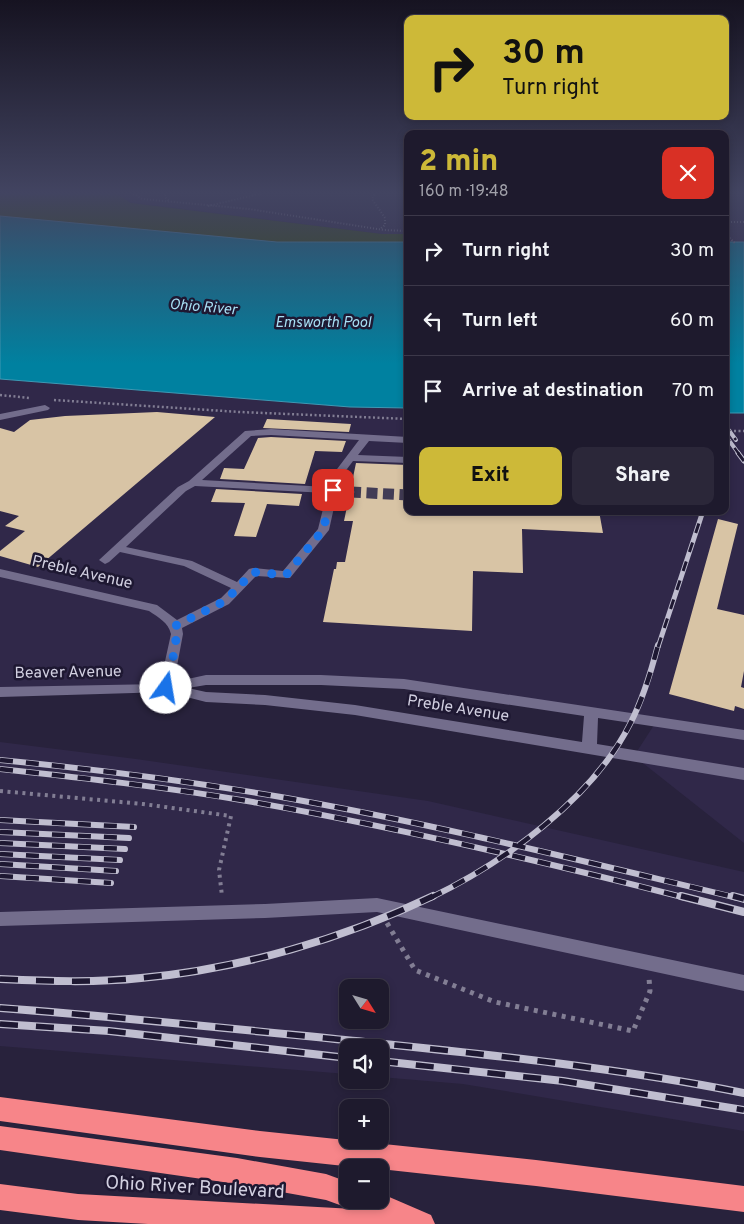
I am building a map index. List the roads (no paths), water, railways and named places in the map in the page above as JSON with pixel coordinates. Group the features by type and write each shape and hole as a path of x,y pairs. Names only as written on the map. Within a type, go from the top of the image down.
{"highway":[{"path":"0,1109 260,1144 536,1173 744,1199"},
{"path":"0,1138 237,1171 326,1187 339,1191"},
{"name":"Ohio River Boulevard","path":"0,1197 78,1207 388,1224"},
{"path":"388,1209 422,1224"}],"street":[{"path":"0,417 46,404"},
{"path":"105,560 182,489 193,484 244,437 252,432 404,440"},
{"path":"166,688 176,644 175,626 225,601 253,572 286,575 323,530 336,477 366,438"},
{"path":"351,458 404,460"},
{"path":"193,484 350,492"},
{"path":"117,548 188,563 238,587"},
{"name":"Preble Avenue","path":"0,572 153,608 162,613 175,626"},
{"name":"Preble Avenue","path":"166,688 206,680 322,680 404,684 744,735"},
{"name":"Preble Avenue","path":"166,688 206,697 265,700 355,710 744,774"},
{"name":"Beaver Avenue","path":"0,692 166,688"},
{"path":"589,749 592,711"},
{"path":"0,919 237,912 377,905 744,983"}],"water":[{"name":"Emsworth Pool","path":"0,249 404,249 404,408 350,407 0,379"},
{"path":"729,249 744,249 744,413 729,413"}],"tunnel":[{"path":"350,492 404,495"}],"railway":[{"path":"729,430 736,440"},
{"path":"729,440 739,454"},
{"path":"738,453 744,461"},
{"path":"658,647 702,515"},
{"path":"518,846 570,803 614,752 635,715 658,645"},
{"path":"0,760 106,771 246,791 396,819 518,846"},
{"path":"0,769 93,779 247,801 358,822 506,854"},
{"path":"0,820 134,827"},
{"path":"0,832 129,838"},
{"path":"0,843 125,849"},
{"path":"506,854 518,846"},
{"path":"518,846 738,898"},
{"path":"0,854 120,860"},
{"path":"430,898 459,883 506,854"},
{"path":"506,854 686,898"},
{"path":"0,864 116,871"},
{"path":"0,876 111,883"},
{"path":"0,979 106,981 178,974 216,967 290,950 327,938 399,912 433,896"},
{"path":"681,896 744,912"},
{"path":"733,896 744,899"},
{"path":"0,1008 91,1015 508,1057 650,1076 744,1093"},
{"path":"0,1024 109,1031 339,1057"},
{"path":"389,1062 563,1081 744,1110"}],"water label":[{"name":"Ohio River","path":"203,308"}]}
